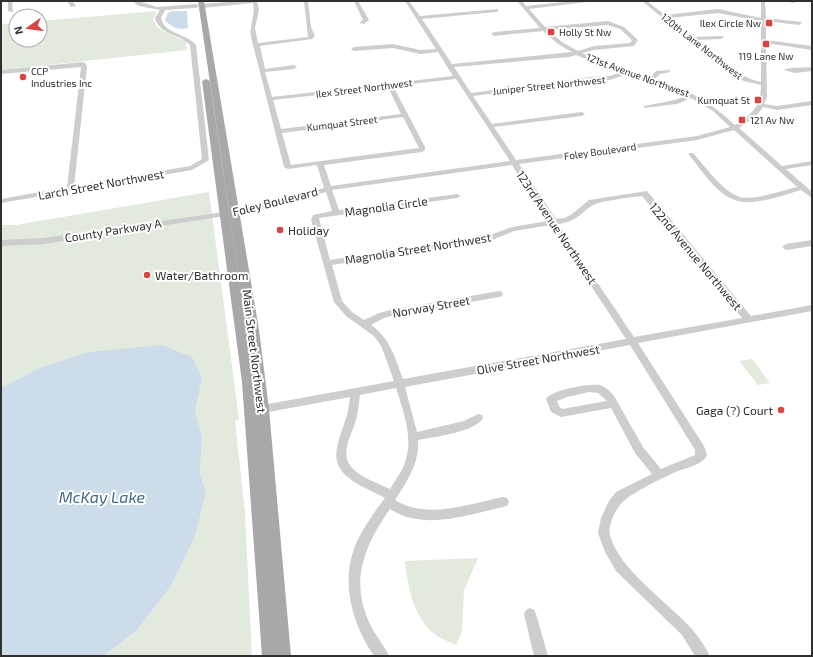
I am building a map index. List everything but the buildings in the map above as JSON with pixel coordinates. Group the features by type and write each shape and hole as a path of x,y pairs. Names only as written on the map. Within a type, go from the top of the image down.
{"main road":[{"name":"Main Street Northwest","path":"199,4 207,49 230,210 252,414 270,656"},
{"name":"Main Street Northwest","path":"230,210 252,323 263,409 283,656"}],"street":[{"path":"69,1 73,6"},
{"path":"134,1 142,6 163,9 199,4 254,1 257,13 252,30 258,53 262,58 262,71 288,167 422,150 422,147 389,84"},
{"path":"256,45 310,38 312,36 308,29 308,7 306,1"},
{"path":"356,1 366,20 362,23"},
{"name":"123rd Avenue Northwest","path":"407,1 674,405 702,455 699,458 659,475"},
{"name":"121st Avenue Northwest","path":"519,1 559,42 578,53 692,95 715,110 812,196"},
{"path":"525,8 587,1"},
{"name":"120th Lane Northwest","path":"644,1 738,76 746,80 764,84"},
{"path":"763,1 764,97 762,106 777,108 812,103"},
{"name":"Larch Street Northwest","path":"1,201 192,168 206,160 207,156 193,45 186,37 165,29 160,25 158,18 163,9"},
{"path":"419,18 496,10"},
{"path":"664,17 718,11 763,20 799,23"},
{"path":"450,66 569,55 594,48 632,45 635,40 622,28 612,24 494,34"},
{"path":"691,39 721,38"},
{"path":"764,41 812,48"},
{"path":"354,49 393,46 420,52 440,50"},
{"path":"1,72 82,64 84,67 70,189"},
{"path":"262,71 294,67"},
{"path":"787,70 812,70"},
{"name":"Juniper Street Northwest","path":"470,95 591,79 618,77 627,71"},
{"path":"652,79 658,72 668,71"},
{"name":"Ilex Street Northwest","path":"270,99 457,77"},
{"path":"646,107 677,102 692,95"},
{"name":"Foley Boulevard","path":"230,210 281,202 327,188 697,138 717,134 734,127 748,120 762,106"},
{"path":"490,126 582,114"},
{"name":"Kumquat Street","path":"279,131 406,115"},
{"path":"691,154 729,195 739,200 751,199 802,188"},
{"path":"780,168 812,163"},
{"path":"320,164 336,213"},
{"name":"Magnolia Street Northwest","path":"327,263 492,237 512,229 567,220 575,216 592,202 644,193"},
{"name":"122nd Avenue Northwest","path":"644,193 749,320"},
{"name":"Magnolia Circle","path":"327,263 315,220 316,217 457,196"},
{"name":"County Parkway A","path":"1,239 45,236 230,210"},
{"name":"County Parkway A","path":"1,243 44,241 230,210"},
{"path":"786,247 812,243"},
{"path":"327,263 331,290 338,302 349,314 377,334 385,345 399,385 413,437 413,454 409,468 391,499 371,527 354,570 355,590 361,620 372,642 382,656"},
{"name":"Norway Street","path":"365,324 391,313 499,294"},
{"name":"Olive Street Northwest","path":"263,409 812,308"},
{"path":"614,404 561,413 555,409 551,400 557,396 597,389 605,392 614,404 639,450 659,475 620,496 612,505 607,518 604,533 609,548 620,567 686,632 703,656"},
{"path":"356,392 351,419 344,438 341,453 346,469 391,499 405,511 421,514 451,512 503,502"},
{"path":"413,437 467,425 478,418"},
{"path":"530,614 541,656"}],"shaded area":[{"path":"157,11 153,20 159,29 186,42 187,50 1,70 1,24 8,24 8,48 48,48 48,20"},
{"path":"209,192 239,419 235,421 245,513 252,656 104,656 137,630 171,586 195,537 206,493 200,473 202,438 1,512 1,225 16,225"},
{"path":"752,359 770,383 758,385 739,361"},
{"path":"478,558 464,590 462,631 456,645 440,638 425,625 415,608 412,599 405,561"}],"water":[{"path":"172,11 187,11 188,28 175,28 165,20 168,13"},
{"name":"McKay Lake","path":"162,345 192,357 202,378 195,410 202,438 200,473 206,493 195,537 171,586 137,630 104,656 1,656 1,388 42,367 89,352"}],"place":[{"name":"Ilex Circle Nw","path":"769,23"},
{"name":"Holly St Nw","path":"551,32"},
{"name":"119 Lane Nw","path":"766,44"},
{"name":"CCP Industries Inc","path":"23,77"},
{"name":"Kumquat St","path":"758,100"},
{"name":"121 Av Nw","path":"742,120"},
{"name":"Holiday","path":"280,230"},
{"name":"Water/Bathroom","path":"147,275"},
{"name":"Gaga (?) Court","path":"781,410"}]}
